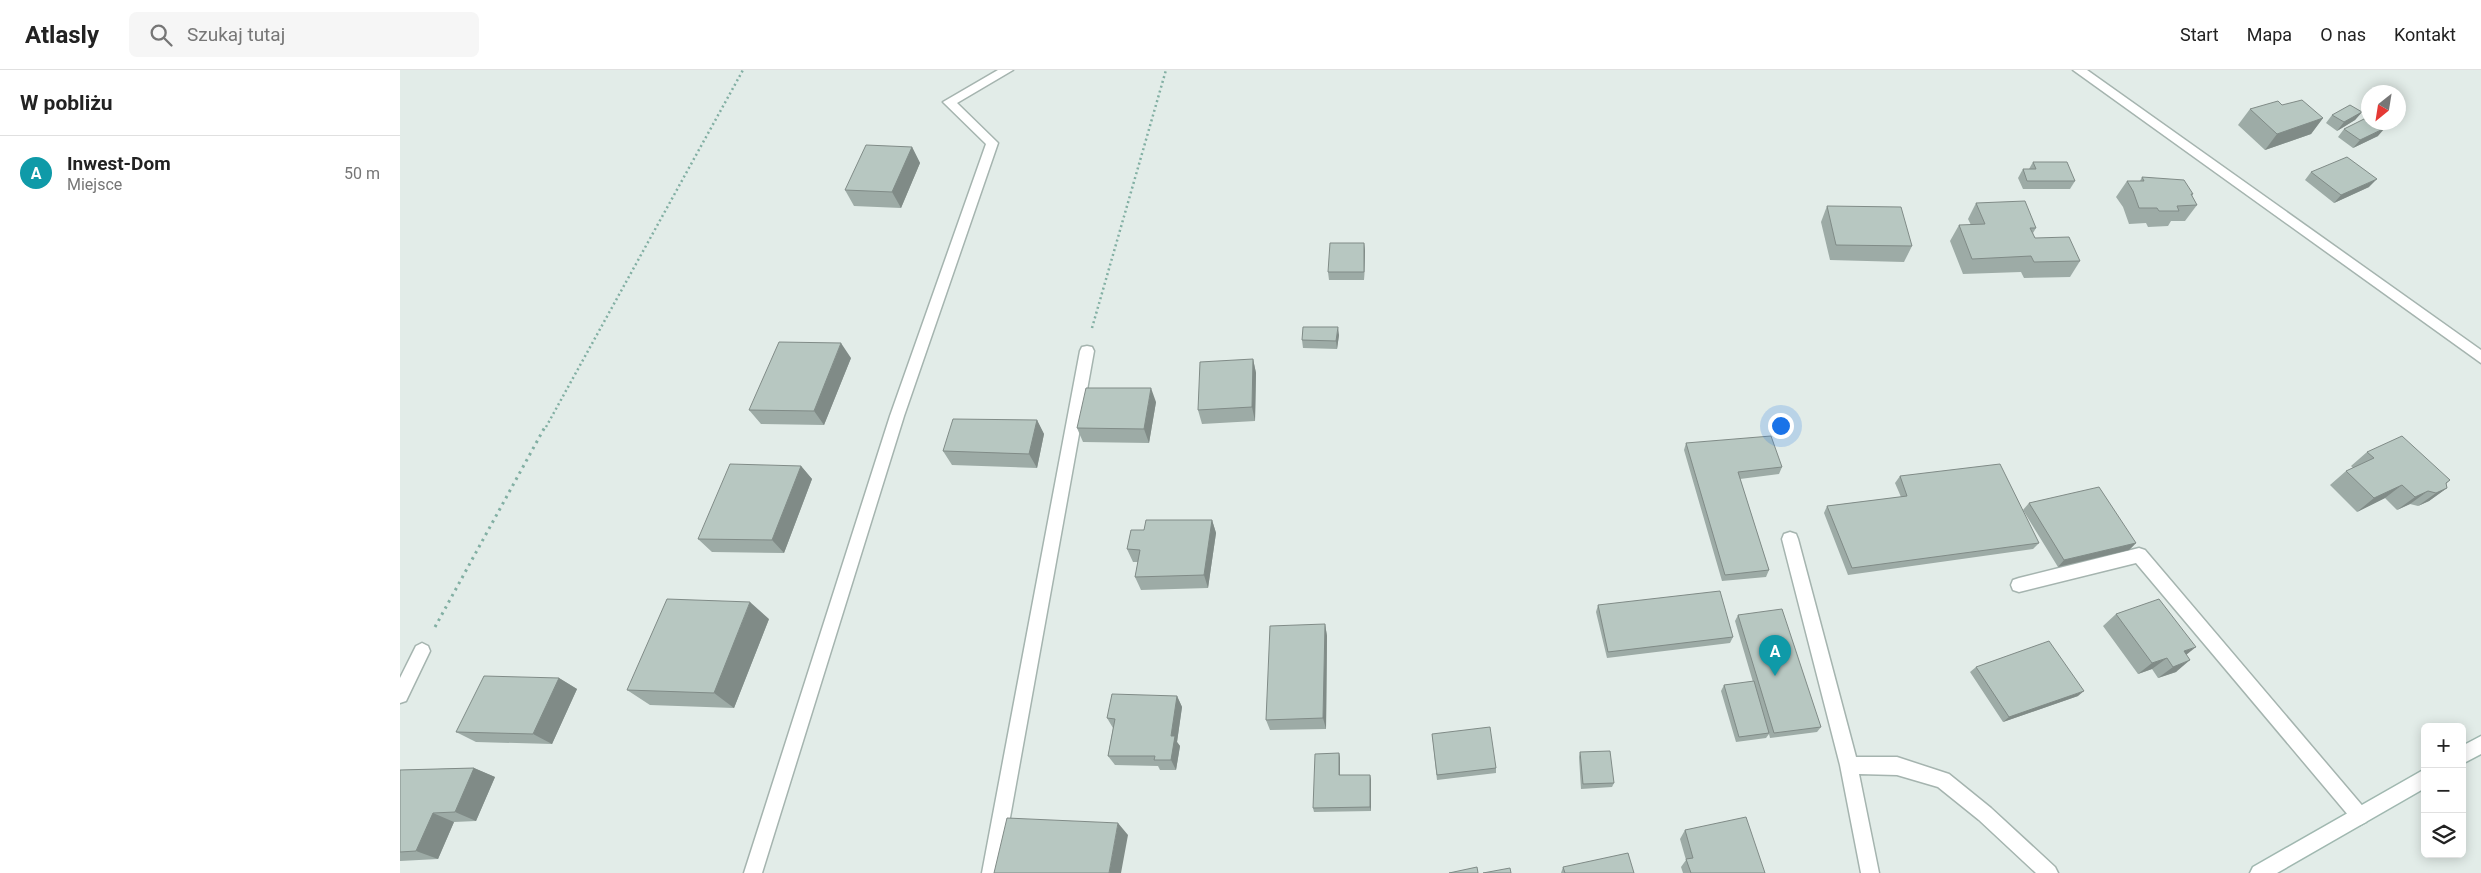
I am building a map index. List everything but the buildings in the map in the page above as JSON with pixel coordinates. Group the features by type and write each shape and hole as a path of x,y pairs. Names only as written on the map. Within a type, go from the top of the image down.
{"street":[{"path":"753,873 897,416 992,142 949,102 1007,70"},
{"path":"2079,70 2481,357"},
{"path":"991,873 1087,350"},
{"path":"1790,539 1849,765 1870,873"},
{"path":"2019,585 2139,555 2360,816"},
{"path":"400,695 422,651"},
{"path":"2466,753 2481,744"},
{"path":"1849,765 1897,766 1943,780 1985,814 2049,873"},
{"path":"2259,873 2421,780"}],"path":[{"path":"422,651 743,70"},
{"path":"1087,350 1094,316 1166,70"}],"place":[{"name":"Inwest-Dom","path":"1775,676"}]}
